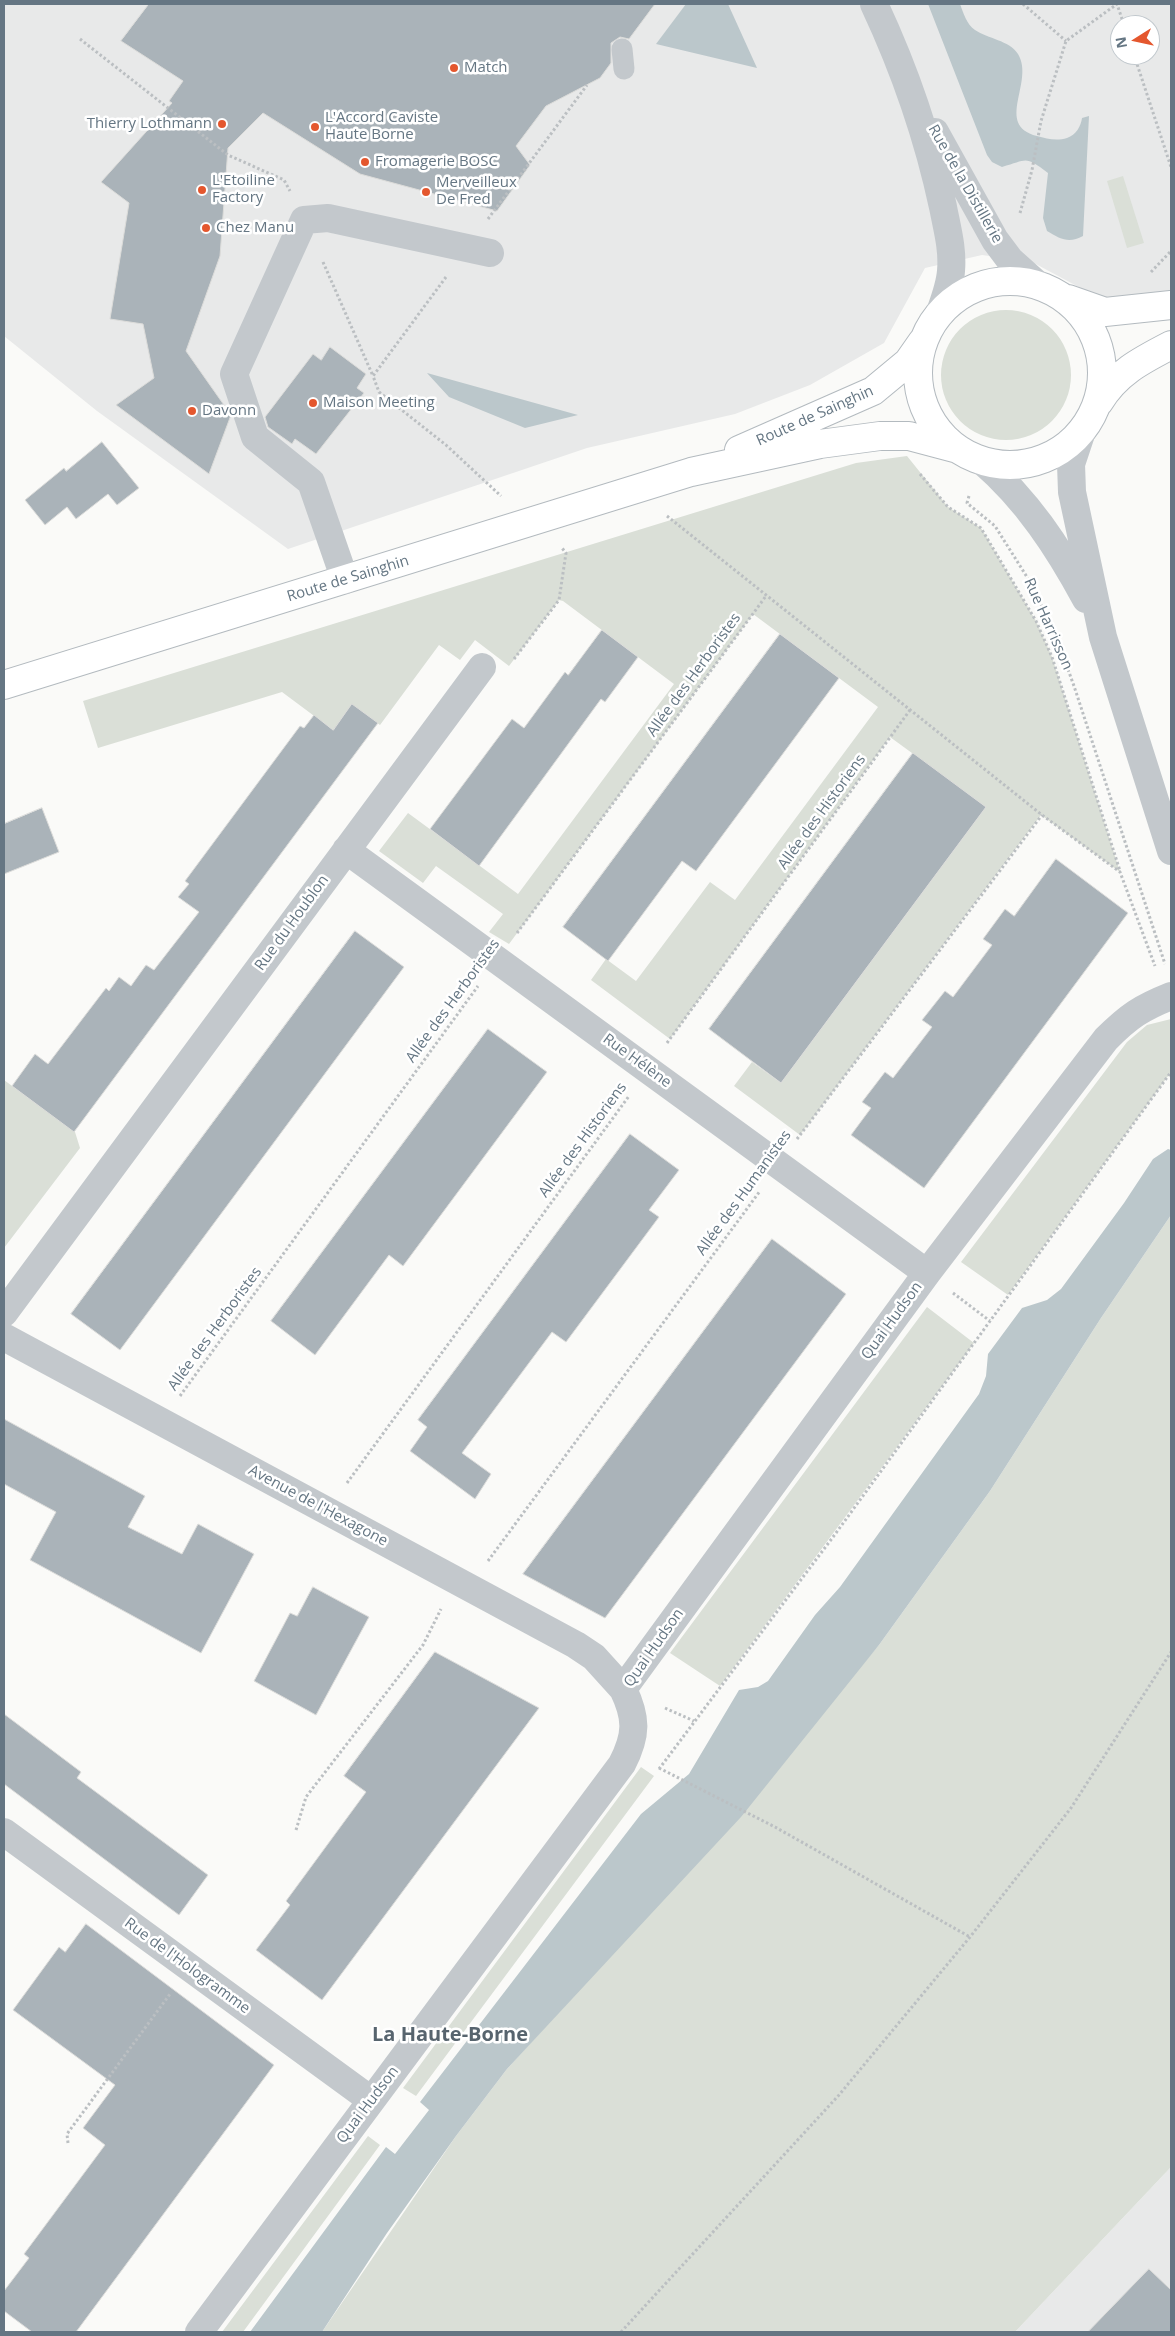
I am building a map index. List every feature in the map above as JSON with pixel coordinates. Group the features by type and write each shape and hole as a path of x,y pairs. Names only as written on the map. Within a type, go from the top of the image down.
{"street":[{"name":"Rue de la Distillerie","path":"874,4 903,74 933,162 950,241 951,272 948,289 938,315"},
{"name":"Rue de la Distillerie","path":"903,74 995,240 1010,260 1038,285"},
{"path":"346,580 311,482 255,437 234,374 304,220 328,218 479,250"},
{"path":"1103,637 1070,570 1026,504 982,461 958,449 938,430 924,406 918,380 918,366 925,339 938,315 958,296 984,284 1010,281 1038,285 1089,308 1105,312 1171,305"},
{"path":"1063,297 1074,306 1091,328 1100,353 1102,381 1096,408"},
{"name":"Route de Sainghin","path":"691,472 807,418 872,391 908,362 925,339"},
{"path":"1171,345 1140,361 1107,388 1082,432 1071,464 1072,492 1103,637 1171,851"},
{"path":"982,461 1009,465 1036,462 1061,450 1082,432"},
{"name":"Route de Sainghin","path":"4,685 691,472 820,444 880,436 909,436 958,449"},
{"name":"Rue du Houblon","path":"4,1313 482,667"},
{"name":"Rue Hélène","path":"346,850 927,1273"},
{"name":"Quai Hudson","path":"199,2332 622,1764 632,1744 634,1726 631,1706 623,1689 927,1273 1106,1039 1125,1020 1169,989"},
{"name":"Avenue de l'Hexagone","path":"4,1337 576,1645 594,1657 623,1689"},
{"name":"Rue de l'Hologramme","path":"4,1832 371,2100"}],"path":[{"path":"1023,4 1066,41"},
{"path":"1019,216 1032,170 1041,121 1066,41 1117,4 1121,15"},
{"path":"80,39 228,156 284,180 304,220 379,392 446,445 505,499"},
{"path":"1137,65 1171,167"},
{"path":"373,376 479,250 587,85"},
{"path":"1153,281 1151,273 1171,251"},
{"name":"Rue Harrisson","path":"982,461 967,503 994,526 1032,585 1057,638 1074,686 1169,989"},
{"path":"918,471 948,508 980,528 1036,621 1052,656 1120,872 1169,989"},
{"path":"667,516 1042,814 1120,872"},
{"path":"482,667 506,670 559,600 566,553 562,548"},
{"name":"Allée des Herboristes","path":"161,1422 766,596"},
{"name":"Allée des Historiens","path":"328,1510 910,710"},
{"name":"Allée des Humanistes","path":"296,1830 306,1797 424,1646 462,1584 1042,814"},
{"path":"720,1686 836,1533 1171,1072"},
{"path":"927,1273 990,1321"},
{"path":"621,2332 839,2095 970,1937 1071,1808 1171,1652"},
{"path":"659,1768 775,1827 970,1937"},
{"path":"68,2143 67,2134 190,1968"}],"shaded area":[{"path":"4,4 1171,4 1171,292 1103,300 1032,262 982,255 925,268 884,343 810,385 735,414 587,448 288,549 97,411 4,336"},
{"path":"686,4 728,4 757,68 656,44"},
{"path":"928,4 960,4 972,28 1004,43 1018,54 1022,65 1022,77 1017,113 1018,122 1025,130 1044,138 1063,139 1073,135 1079,127 1082,118 1089,116 1083,236 1069,240 1047,231 1043,218 1048,173 1030,161 1022,161 1002,167 992,162 987,155"},
{"path":"1123,176 1144,243 1127,248 1107,181"},
{"path":"1006,310 1019,311 1031,315 1052,329 1066,350 1070,362 1070,388 1066,400 1052,421 1031,435 1019,439 1006,440 993,439 981,435 960,421 946,400 942,388 941,375 942,362 946,350 960,329 981,315 993,311"},
{"path":"427,373 578,415 525,428 449,397"},
{"path":"907,456 948,507 981,528 1036,621 1052,657 1120,872 1041,815 800,1135 734,1086 752,1062 781,1083 986,807 890,737 670,1039 591,980 606,959 636,981 710,882 735,900 878,707 753,614 509,944 489,932 503,914 436,866 423,883 379,851 408,813 518,894 674,684 563,601 559,600 509,666 475,640 460,660 439,645 380,725 352,705 333,730 282,692 98,748 83,701 856,463"},
{"path":"1171,1019 1171,1072 1008,1295 961,1262 1127,1042 1147,1025"},
{"path":"4,1080 75,1132 80,1148 4,1248"},
{"path":"1168,1149 1171,1150 1171,1215 1101,1318 990,1491 879,1645 741,1817 507,2069 456,2136 387,2233 322,2332 250,2332 386,2147 395,2154 429,2110 420,2102 641,1814 689,1774 739,1690 758,1687 768,1681 815,1615 840,1587 979,1394 986,1376 988,1354 1022,1308 1047,1300 1061,1289 1124,1203 1153,1159"},
{"path":"1171,1215 1171,2167 1015,2332 322,2332 456,2136 507,2069 604,1962 879,1645 990,1491 1101,1318"},
{"path":"927,1307 974,1343 720,1686 670,1653"},
{"path":"641,1767 654,1776 416,2096 403,2088"},
{"path":"368,2136 380,2145 243,2332 222,2332"},
{"path":"1171,2167 1171,2332 1015,2332"}],"building":[{"path":"149,4 655,4 629,39 620,37 611,43 611,63 600,78 546,106 516,146 530,165 497,211 360,174 263,113 228,148 220,256 186,351 231,415 209,474 116,405 154,378 143,324 110,319 129,203 101,182 172,103 169,101 183,81 121,41"},
{"path":"330,347 366,374 357,388 364,393 316,454 295,439 292,444 268,427 265,417 313,354 321,360"},
{"path":"102,442 139,488 117,505 108,494 76,519 67,507 45,525 25,500 64,468 66,471"},
{"path":"602,630 638,657 605,702 601,699 479,866 430,829 512,719 524,728 565,672 568,675"},
{"path":"780,634 839,678 696,871 682,861 608,961 563,927"},
{"path":"352,704 378,723 74,1132 12,1086 35,1054 48,1064 106,988 109,991 119,977 131,986 146,965 154,970 199,912 178,897 189,884 185,881 300,726 304,728 314,715 333,730"},
{"path":"913,753 986,807 781,1083 709,1029"},
{"path":"42,808 59,852 4,874 4,824"},
{"path":"1056,859 1128,913 924,1188 851,1135 871,1108 862,1102 885,1072 893,1078 932,1027 922,1020 945,991 953,997 992,945 983,939 1005,909 1014,916"},
{"path":"355,931 404,967 120,1350 71,1314"},
{"path":"488,1029 547,1072 403,1266 389,1255 315,1355 271,1321"},
{"path":"630,1134 679,1170 649,1210 659,1217 566,1342 552,1332 462,1453 491,1474 475,1499 410,1451 427,1427 418,1420"},
{"path":"772,1239 846,1294 605,1618 523,1574"},
{"path":"4,1419 145,1496 128,1527 182,1554 198,1524 254,1554 201,1653 30,1560 56,1512 4,1484"},
{"path":"313,1587 369,1617 316,1715 254,1681 290,1613 297,1616"},
{"path":"435,1652 539,1708 322,2000 256,1950 290,1905 286,1901 366,1792 344,1776"},
{"path":"4,1714 81,1772 77,1778 208,1875 179,1915 4,1784"},
{"path":"86,1924 274,2065 76,2332 32,2332 4,2311 4,2291 29,2258 24,2254 105,2145 83,2128 115,2085 13,2010 59,1947 65,1952"},
{"path":"1149,2269 1171,2290 1171,2332 1088,2332"}],"place":[{"name":"Match","path":"454,68"},
{"name":"Thierry Lothmann","path":"222,124"},
{"name":"L'Accord Caviste Haute Borne","path":"315,127"},
{"name":"Fromagerie BOSC","path":"365,162"},
{"name":"L'Etoiline Factory","path":"202,190"},
{"name":"Merveilleux De Fred","path":"426,192"},
{"name":"Chez Manu","path":"206,228"},
{"name":"Maison Meeting","path":"313,403"},
{"name":"Davonn","path":"192,411"}],"district":[{"name":"La Haute-Borne","path":"450,2035"}]}
